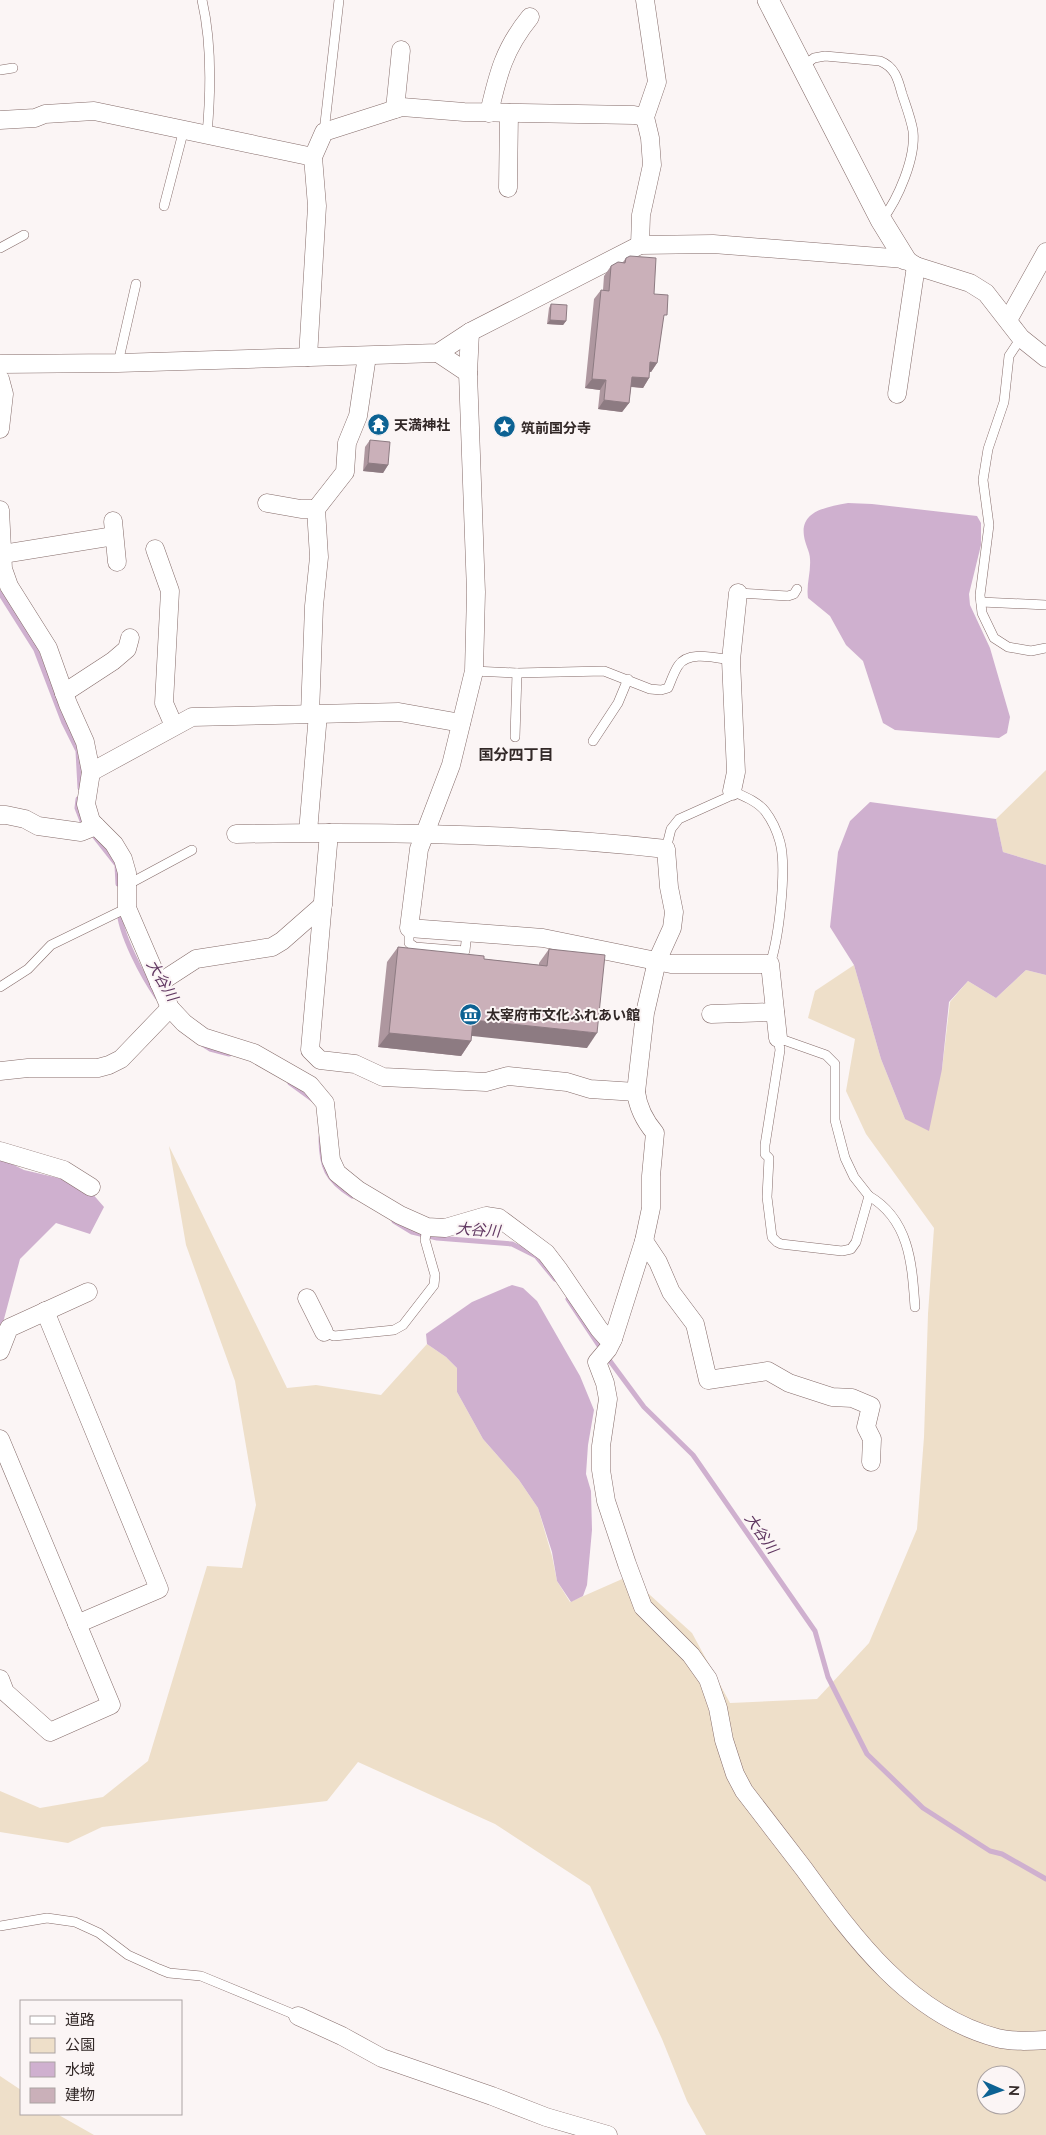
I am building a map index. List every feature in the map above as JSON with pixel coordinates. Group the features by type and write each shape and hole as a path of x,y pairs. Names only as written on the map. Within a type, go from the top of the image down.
{"street":[{"path":"640,245 641,215 652,164 650,138 645,117 658,82 645,0"},
{"path":"768,0 881,220 910,263 897,394"},
{"path":"489,113 497,78 506,52 515,35 530,17"},
{"path":"395,109 401,50"},
{"path":"308,358 317,206 313,156 324,132 402,107 489,113 645,117"},
{"path":"0,120 35,118 45,114 94,111 313,156"},
{"path":"508,188 509,113"},
{"path":"0,364 118,363 438,353 470,332 640,245 713,244 910,263 960,279 986,293 1021,338 1046,358"},
{"path":"1008,320 1046,252"},
{"path":"470,332 468,373 476,592 474,671 451,764 419,848 409,928 543,938 671,964 770,964 778,1038"},
{"path":"438,353 468,373"},
{"path":"308,832 314,714 314,606 319,557 316,508 345,472 347,443 358,416 367,356"},
{"path":"0,378 4,394 0,428"},
{"path":"267,502 301,509 316,508"},
{"path":"0,510 3,569 9,586 48,648 84,742 91,772 86,804 91,821 114,844 123,859 127,873 127,908 170,1008 184,1023 203,1037 254,1054 310,1085 325,1103 331,1160 337,1173 358,1190 400,1216 427,1227 445,1228 486,1216 499,1218 546,1253 560,1270 599,1329 606,1337 613,1339"},
{"path":"3,554 114,528 117,562"},
{"path":"155,549 170,591 164,703 174,726"},
{"path":"732,790 736,772 731,660 738,593"},
{"path":"64,693 114,661 127,649 130,638"},
{"path":"91,772 192,716 399,712 461,723"},
{"path":"0,815 24,819 38,826 81,832 96,826"},
{"path":"236,834 383,831 569,839 666,849 673,920 672,928 657,961 645,1013 636,1092 637,1104 644,1119 654,1133 651,1208 644,1241 613,1339 608,1350 596,1362 605,1383 608,1399 606,1423 601,1446 601,1470 606,1501 643,1606 691,1655 708,1679 718,1708 724,1740 735,1774 744,1791 839,1917 896,1980 929,2007 963,2026 998,2038 1046,2040"},
{"path":"329,833 310,1050 320,1060 355,1064 383,1077 486,1082 508,1076 568,1082 590,1090 636,1092"},
{"path":"159,983 196,959 272,947 282,941 323,905"},
{"path":"0,1071 28,1068 98,1068 109,1065 121,1059 170,1008"},
{"path":"712,1014 775,1012"},
{"path":"310,1085 320,1060"},
{"path":"0,1151 64,1170 91,1187"},
{"path":"644,1241 658,1262 671,1292 695,1324 708,1380 768,1372 789,1383 832,1396 852,1398 871,1406 866,1426 872,1439 871,1462"},
{"path":"0,1351 9,1328 88,1292"},
{"path":"307,1298 324,1332"},
{"path":"45,1311 159,1589 77,1624"},
{"path":"0,1679 5,1692 50,1732 111,1705 1,1446"},
{"path":"298,2016 342,2036 382,2058 546,2117 608,2135"}],"lane":[{"path":"202,0 209,59 210,102 207,134"},
{"path":"324,132 339,0"},
{"path":"802,67 814,58 834,57 880,60 888,64 896,74 913,129 914,141 911,158 892,206 881,220"},
{"path":"0,70 13,68"},
{"path":"164,206 184,129"},
{"path":"0,248 24,235"},
{"path":"118,363 136,284"},
{"path":"1021,338 1009,356 1004,402 987,457 983,480 989,525 980,595 982,613 994,638 1008,647 1031,651 1046,648"},
{"path":"738,593 788,596 794,594 797,589"},
{"path":"981,602 1046,605"},
{"path":"474,671 517,673 604,671 650,689 661,690 668,688 678,664 688,658 731,660"},
{"path":"514,737 517,673"},
{"path":"593,740 618,703 628,679"},
{"path":"666,849 671,829 679,819 728,797 732,790 764,809 774,824 780,843 782,869 776,946 770,964"},
{"path":"127,885 192,850"},
{"path":"0,987 28,968 51,945 127,908"},
{"path":"778,1038 826,1055 835,1064 835,1120 845,1158 854,1177 867,1190 869,1196 856,1242 851,1249 842,1251 781,1244 772,1237 767,1197 769,1158 764,1154 764,1144 780,1050 778,1038"},
{"path":"869,1196 882,1204 893,1215 908,1249 915,1307"},
{"path":"324,1332 334,1336 394,1330 403,1326 434,1285 435,1275 425,1240 427,1227"},
{"path":"0,1926 47,1918 75,1922 99,1933 128,1955 159,1969 201,1976 298,2016"}],"green space":[{"path":"1046,770 1046,865 1003,852 996,819"},
{"path":"854,965 881,1059 905,1119 942,1069 950,1002 968,981 996,998 1026,970 1046,975 1046,2135 706,2135 687,2101 662,2039 590,1886 495,1824 358,1762 327,1801 102,1827 68,1843 0,1832 0,1791 40,1808 103,1797 148,1761 207,1566 242,1568 256,1505 235,1381 186,1245 169,1146 287,1388 316,1385 381,1395 427,1344 446,1357 457,1368 457,1392 483,1439 519,1480 538,1508 557,1581 570,1602 629,1576 692,1633 730,1703 817,1699 869,1643 917,1529 924,1437 928,1314 934,1228 866,1134 846,1091 855,1039 808,1018 815,991"},
{"path":"0,2076 20,2089 20,2115 59,2115 94,2135 0,2135"}],"water":[{"path":"848,503 977,516 981,523 981,545 969,594 970,605 990,648 1010,717 1007,733 999,738 895,730 883,723 863,661 846,645 830,616 808,598 810,564 804,536 806,520 824,508"},
{"path":"870,802 996,819 1003,852 1046,865 1046,975 1026,970 996,998 968,981 949,1002 942,1069 929,1131 905,1119 881,1059 854,965 830,927 838,852 850,821"},
{"path":"0,1158 24,1170 84,1184 104,1207 90,1234 56,1223 20,1259 0,1334"},
{"path":"512,1285 523,1288 537,1301 580,1376 594,1410 588,1445 586,1474 591,1491 592,1530 587,1585 583,1596 571,1602 557,1581 552,1552 538,1508 519,1480 483,1439 457,1392 457,1368 446,1357 427,1344 426,1334 472,1302"}],"building":[{"path":"630,256 656,258 654,294 668,295 667,315 664,315 657,363 650,362 649,378 632,377 629,403 604,400 606,380 592,379 601,290 609,291 611,266 618,262 625,263 626,258"},
{"path":"551,304 567,305 566,321 550,320"},
{"path":"370,440 390,442 388,465 368,463"},
{"path":"398,947 484,956 484,959 547,966 549,949 605,955 597,1033 473,1020 471,1041 389,1033"}],"waterway":[{"name":"大谷川","path":"0,593 36,650 64,723 78,751 80,788"},
{"name":"大谷川","path":"78,799 77,808 84,826"},
{"name":"大谷川","path":"95,837 117,865 118,884"},
{"name":"大谷川","path":"119,910 120,920 128,943 139,967 157,997"},
{"name":"大谷川","path":"202,1044 210,1049 229,1054"},
{"name":"大谷川","path":"290,1083 312,1099"},
{"name":"大谷川","path":"321,1137 322,1157 327,1172 343,1190 352,1196"},
{"name":"大谷川","path":"394,1221 412,1232 437,1238 512,1244 536,1256 555,1279"},
{"name":"大谷川","path":"568,1299 602,1350"},
{"name":"大谷川","path":"607,1357 644,1407 693,1455 815,1631 828,1677 867,1754 923,1808 990,1851 1002,1854 1046,1879"}],"place":[{"name":"天満神社","path":"378,424"},
{"name":"筑前国分寺","path":"505,427"},
{"name":"太宰府市文化ふれあい館","path":"470,1014"}],"district":[{"name":"国分四丁目","path":"516,754"}]}
